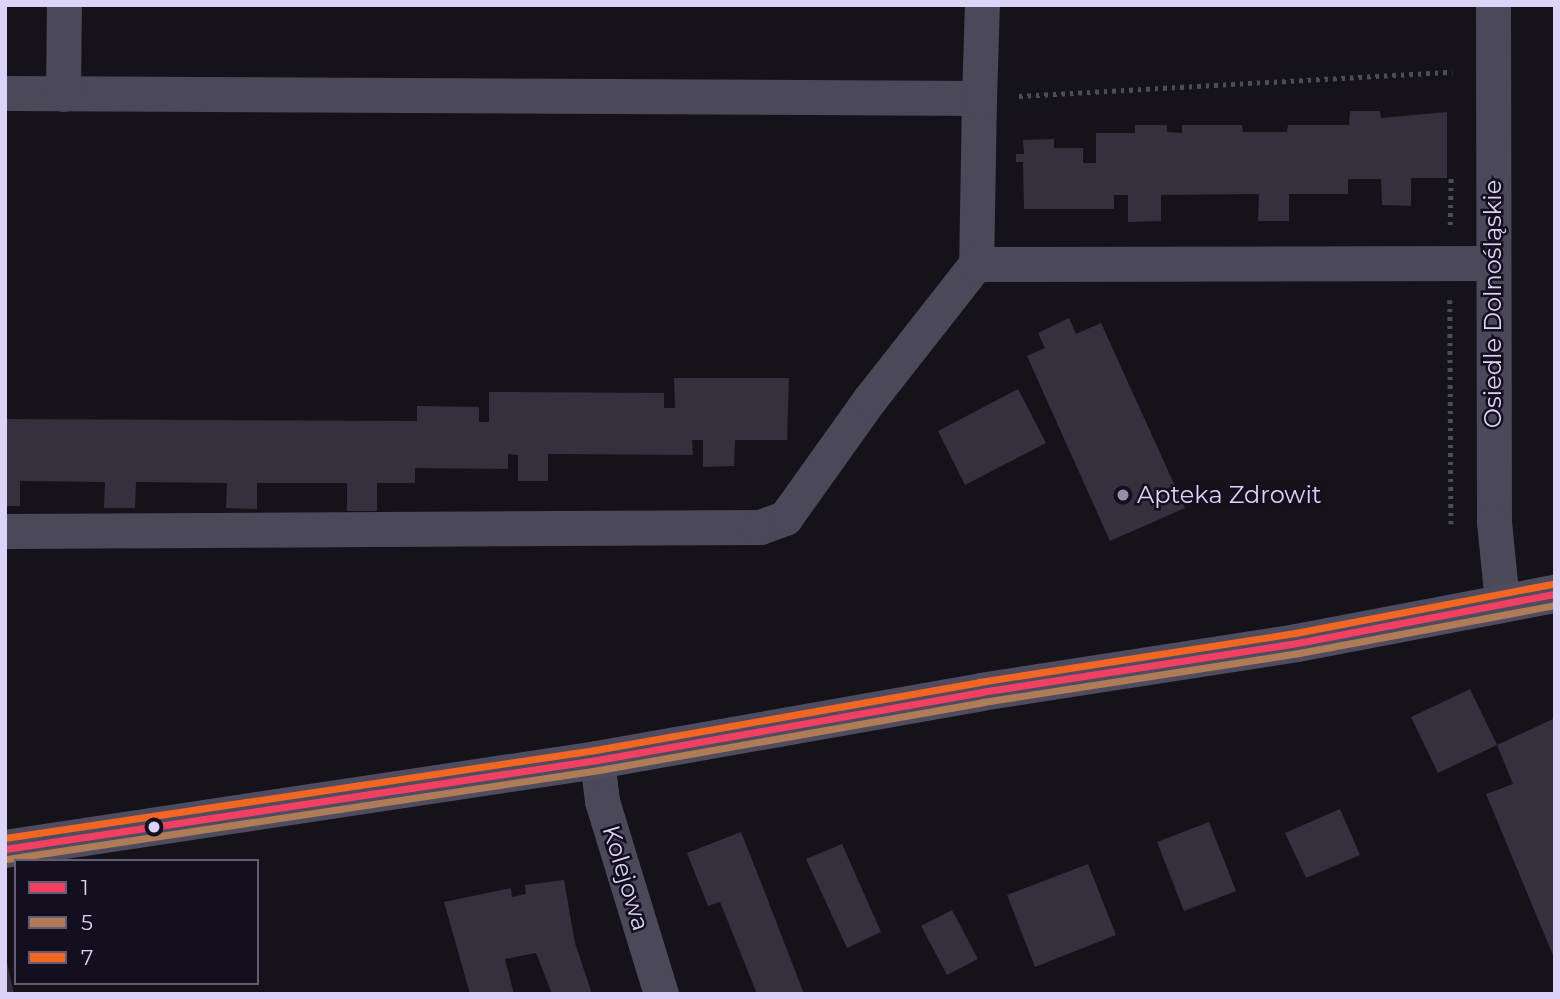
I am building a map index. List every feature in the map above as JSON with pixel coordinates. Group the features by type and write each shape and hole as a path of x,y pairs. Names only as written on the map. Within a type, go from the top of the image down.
{"street":[{"path":"63,94 64,5"},
{"path":"5,531 760,527 785,518 870,399 976,264 982,5"},
{"name":"Osiedle Dolnośląskie","path":"1493,5 1494,535 1502,602"},
{"path":"5,93 979,98"},
{"path":"976,264 1492,263"},
{"path":"5,849 597,760 981,692 1297,643 1555,594"},
{"name":"Kolejowa","path":"597,760 602,801 661,994"}],"path":[{"path":"979,98 1452,72"}],"building":[{"path":"1350,111 1380,111 1381,118 1447,112 1447,178 1411,178 1411,206 1382,205 1381,179 1348,179 1348,194 1289,194 1289,221 1258,221 1259,194 1161,195 1161,221 1128,222 1128,195 1114,195 1114,209 1024,209 1023,162 1016,162 1016,154 1024,154 1023,140 1054,139 1054,148 1083,148 1083,163 1096,163 1096,133 1135,133 1135,125 1167,125 1167,132 1182,133 1182,125 1242,125 1243,132 1287,132 1288,125 1349,125"},
{"path":"1069,318 1076,334 1101,323 1185,508 1110,541 1027,356 1045,348 1038,333"},
{"path":"674,378 789,378 787,440 735,440 734,466 703,467 703,440 692,440 693,455 548,454 548,481 518,481 518,455 508,454 508,469 415,468 415,483 377,483 377,511 347,511 347,483 257,483 257,509 226,508 227,483 136,482 135,508 104,508 105,482 20,481 20,506 5,506 5,419 417,421 417,406 479,407 479,422 489,422 489,392 664,393 664,408 675,408"},
{"path":"1018,389 1046,443 965,485 938,431"},
{"path":"1470,689 1497,745 1438,773 1411,717"},
{"path":"1555,718 1555,960 1486,794 1513,784 1497,745"},
{"path":"1340,809 1360,855 1306,878 1285,833"},
{"path":"1209,822 1236,891 1184,911 1157,842"},
{"path":"741,832 804,994 757,994 720,902 708,906 687,853"},
{"path":"842,844 881,932 847,948 806,859"},
{"path":"1088,864 1116,935 1035,967 1007,895"},
{"path":"564,880 575,943 592,994 552,994 536,953 505,959 514,994 470,994 444,902 511,888 512,897 526,894 525,885"},
{"path":"952,910 978,959 947,975 921,926"},
{"path":"6,958 14,994 5,994"}],"transit line":[{"name":"7","path":"5,838 595,750 979,682 1295,633 1553,584"},
{"name":"1","path":"5,849 597,760 981,692 1297,643 1555,594"},
{"name":"5","path":"7,859 599,770 983,702 1299,653 1555,605"}],"place":[{"name":"Apteka Zdrowit","path":"1123,495"}]}
